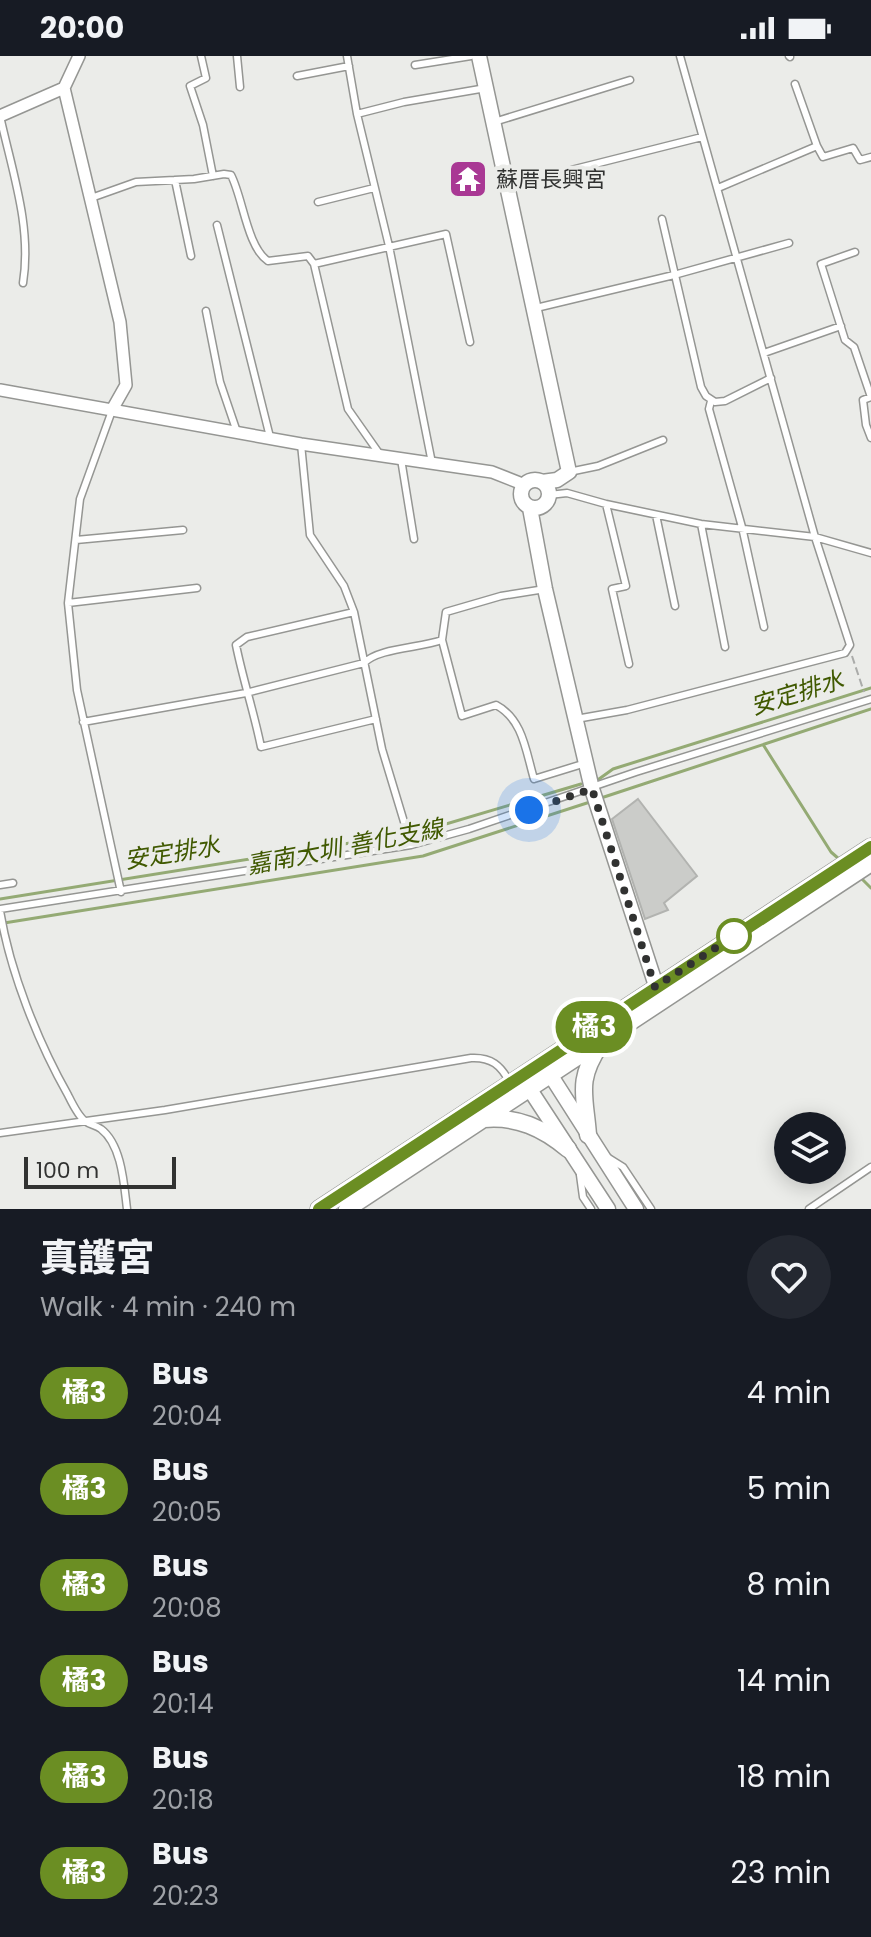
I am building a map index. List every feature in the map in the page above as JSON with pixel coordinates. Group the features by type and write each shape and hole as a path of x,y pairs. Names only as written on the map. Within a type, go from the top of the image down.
{"main road":[{"path":"546,1068 658,994 865,867 871,847"},
{"path":"319,1209 520,1082 604,1038 658,994"},
{"path":"588,1135 583,1080 589,1062 604,1038"},
{"path":"347,1209 482,1119 520,1082"},
{"path":"482,1119 525,1123 548,1133 573,1156"}],"street":[{"path":"79,56 64,88 120,322 126,385 113,408"},
{"path":"479,56 569,472 546,489 543,506 530,508"},
{"path":"0,116 64,88"},
{"path":"0,390 301,444 492,472 525,485"},
{"path":"546,489 533,480 525,485 521,498 530,508 545,589 594,797 658,994"},
{"path":"546,1068 636,1209"},
{"path":"520,1082 608,1209"}],"lane":[{"path":"201,56 206,78 190,86 203,125 213,176"},
{"path":"237,56 240,87"},
{"path":"347,56 432,463"},
{"path":"415,65 471,56"},
{"path":"576,719 627,710 845,653 850,645 815,537 680,56"},
{"path":"297,76 349,66"},
{"path":"494,122 630,80"},
{"path":"795,84 823,157 853,148 860,160 871,157"},
{"path":"357,114 404,102 486,88"},
{"path":"0,116 20,201 26,247 23,283"},
{"path":"506,183 702,137"},
{"path":"718,188 817,146"},
{"path":"91,198 136,182 231,175 261,257 268,261 308,256 314,264 348,409 382,457"},
{"path":"175,180 191,256"},
{"path":"318,202 374,188"},
{"path":"662,219 701,387 711,401 709,409 742,527 764,627"},
{"path":"217,225 270,437"},
{"path":"314,264 446,234 470,342"},
{"path":"532,309 789,243"},
{"path":"855,252 821,264 845,340 854,347 871,397 863,400 871,438"},
{"path":"206,311 220,382 237,432"},
{"path":"764,353 841,326"},
{"path":"711,401 725,401 771,378"},
{"path":"113,408 80,499 68,603 77,690 121,892"},
{"path":"569,472 598,466 663,440"},
{"path":"301,444 310,535 344,586 354,612 376,719 411,845"},
{"path":"401,459 414,539"},
{"path":"546,489 701,524 815,537 871,553"},
{"path":"606,504 626,586 612,589 629,664"},
{"path":"656,515 675,606"},
{"path":"701,524 725,647"},
{"path":"76,540 183,530"},
{"path":"68,603 197,588"},
{"path":"545,589 501,596 446,612 442,640 462,716 496,705 501,707 517,724 534,779 586,763"},
{"path":"354,612 247,637 236,645 261,747 376,719"},
{"path":"83,722 246,693 364,663 371,655 442,640"},
{"path":"127,1209 120,1165 110,1139 100,1127 83,1120 66,1093 28,1009 3,930 0,910 411,845 594,797 636,772 868,699"},
{"path":"0,885 13,883"},
{"path":"0,1133 165,1110 471,1058 483,1057 520,1082"},
{"path":"599,1152 623,1167 651,1209"},
{"path":"573,1156 583,1197 591,1209"},
{"path":"809,1209 871,1167"}],"path":[{"path":"845,653 852,655 868,699"}],"building":[{"path":"638,799 697,876 664,903 668,910 645,919 612,819"}],"waterway":[{"name":"安定排水","path":"599,779 613,769 871,688"},
{"name":"嘉南大圳 善化支線","path":"601,798 871,709"},
{"path":"764,746 831,852 839,859"},
{"name":"安定排水","path":"0,899 419,832 581,784"},
{"name":"嘉南大圳 善化支線","path":"4,923 423,856 590,802"},
{"path":"860,877 871,888"}],"bus line":[{"name":"橘3","path":"319,1209 871,847"}],"place":[{"name":"蘇厝長興宮","path":"468,179"}],"route":[{"path":"529,810 592,789 655,987 734,936"}]}
